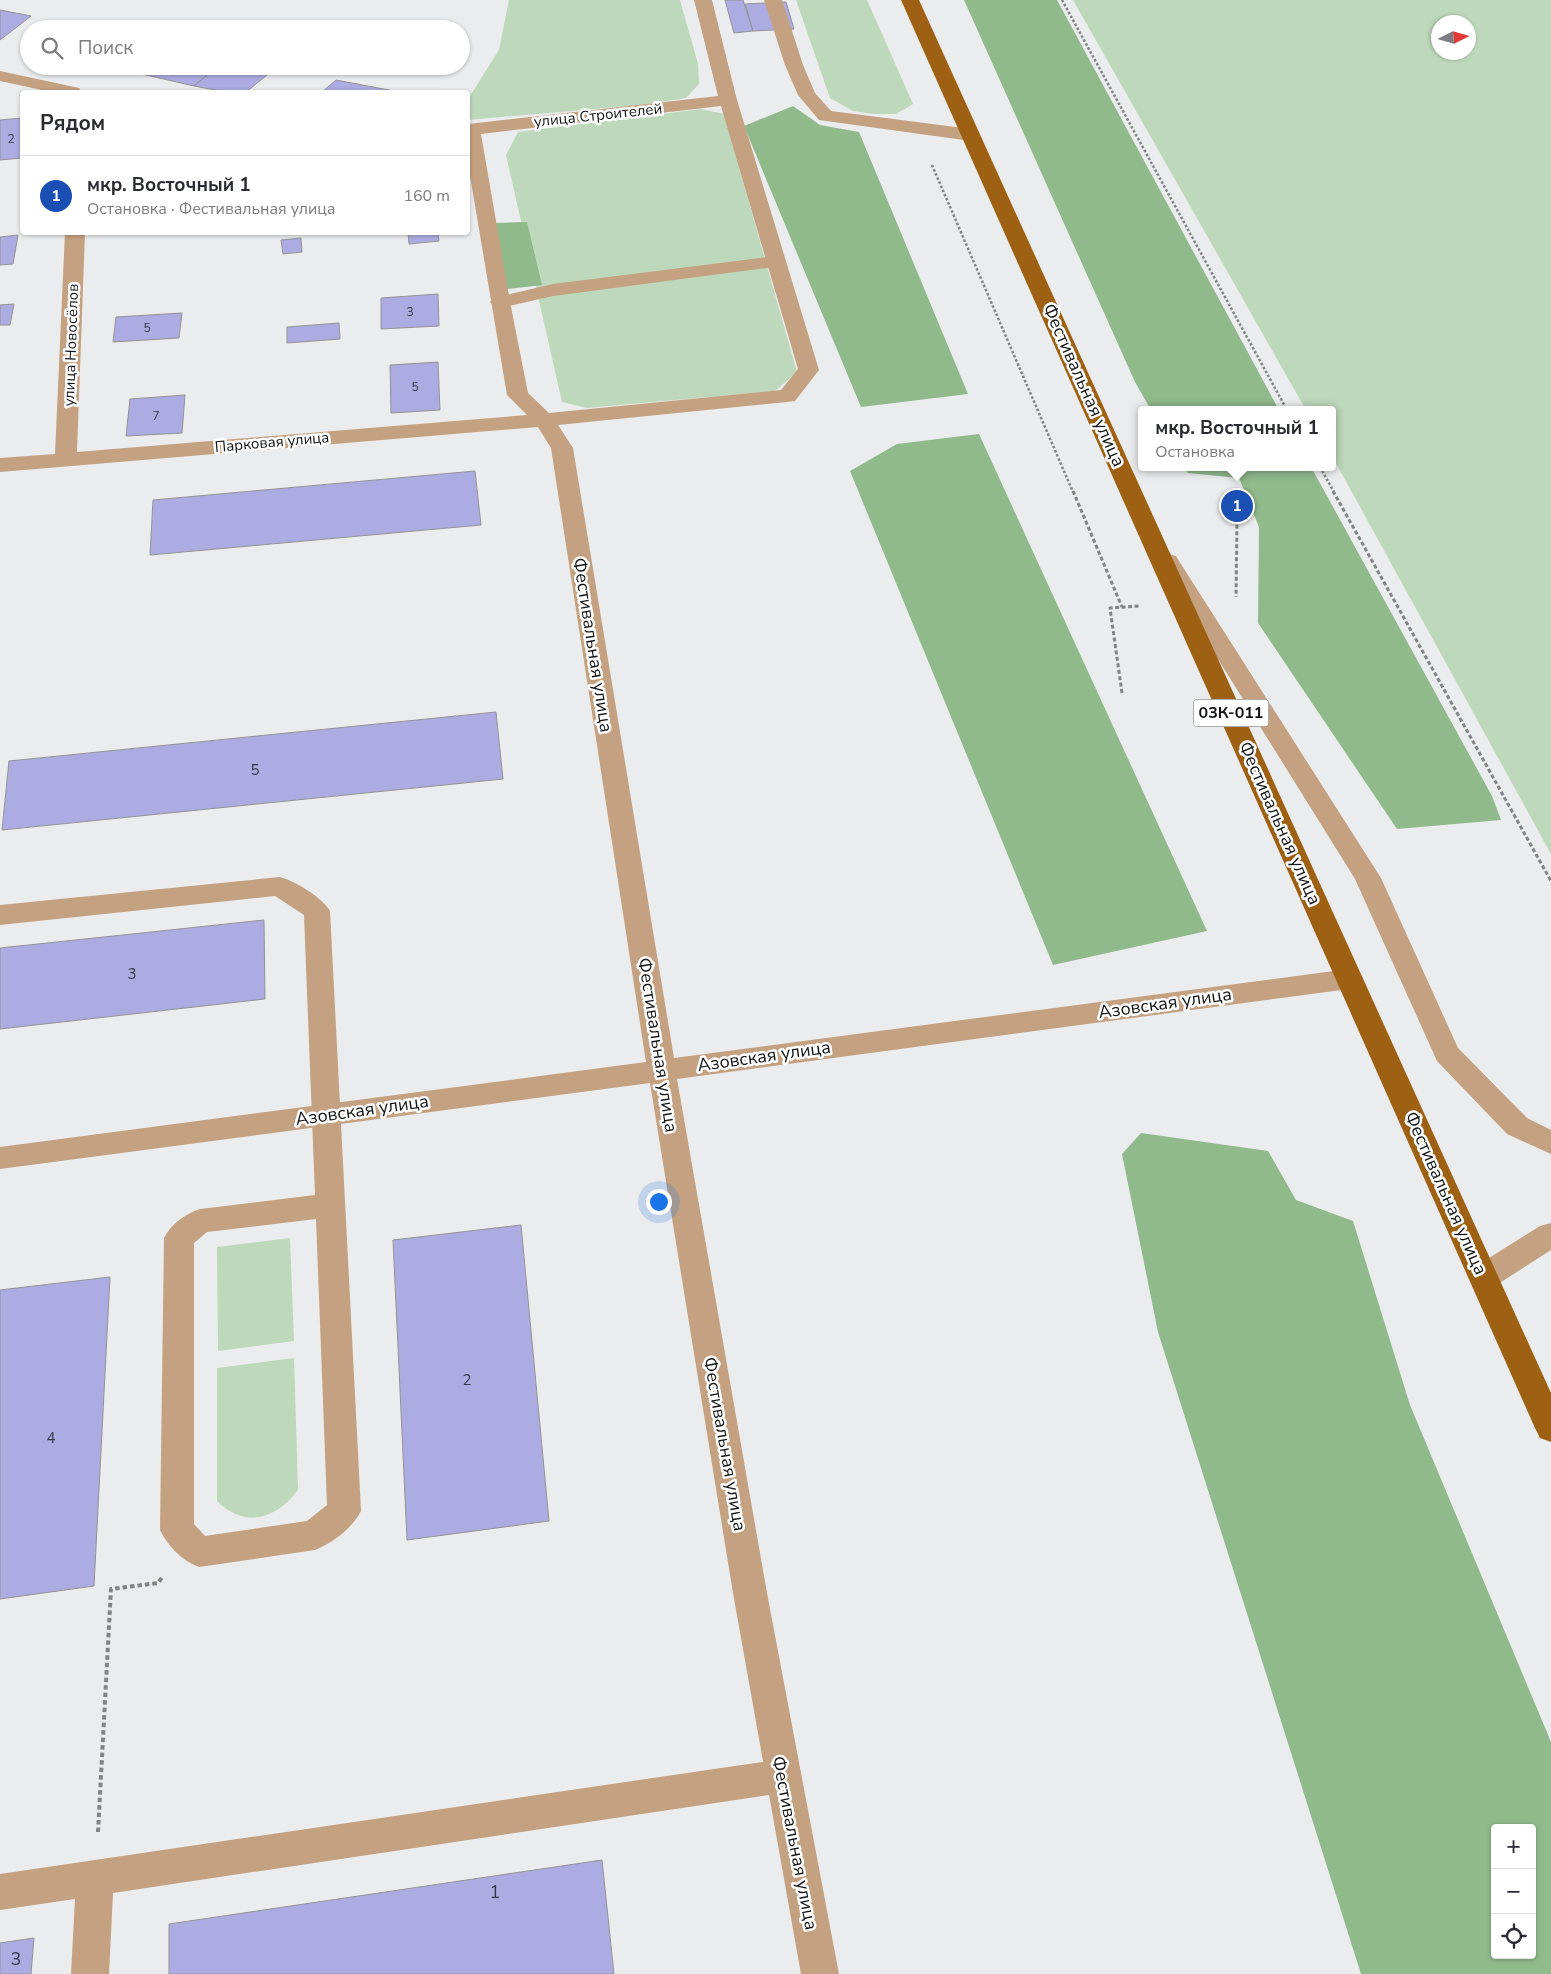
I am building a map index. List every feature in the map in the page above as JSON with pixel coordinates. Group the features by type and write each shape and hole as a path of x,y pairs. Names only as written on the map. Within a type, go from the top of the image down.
{"main road":[{"name":"Фестивальная улица","path":"910,0 1551,1428"}],"street":[{"path":"500,302 553,290 775,262 728,100 703,0"},
{"path":"773,0 794,65 807,95 825,116 971,135"},
{"path":"0,76 65,90"},
{"name":"улица Строителей","path":"470,130 728,100"},
{"name":"Фестивальная улица","path":"470,136 518,395 544,420 562,448 662,1070 782,1776 820,1974"},
{"name":"улица Новосёлов","path":"66,458 75,235"},
{"name":"Парковая улица","path":"0,465 66,458 544,420 787,396 809,370 775,262"},
{"path":"1150,532 1368,878 1447,1054 1517,1126 1551,1143"},
{"path":"0,915 280,886 317,911 344,1510 315,1535 198,1552 178,1530 179,1238 200,1221 330,1204"},
{"name":"Азовская улица","path":"0,1158 1349,979"},
{"path":"1484,1277 1551,1235"},
{"path":"0,1892 782,1776"},
{"path":"90,1974 96,1878"}],"path":[{"path":"1062,0 1285,406"},
{"path":"915,128 1029,388 1122,608"},
{"path":"1322,471 1551,880"},
{"path":"96,1878 111,1590 158,1583 188,1540"}],"green space":[{"path":"509,0 680,0 698,64 699,84 686,98 641,105 470,120 470,96 499,50"},
{"path":"796,0 867,0 913,104 896,114 873,114 853,111 830,98"},
{"path":"964,0 1057,0 1277,406 1149,406 1135,382"},
{"path":"1073,0 1551,0 1551,854 1336,463 1336,406 1304,406"},
{"path":"793,106 820,125 859,132 968,394 861,407 744,126"},
{"path":"701,109 724,114 797,372 775,391 587,408 562,402 506,155 518,132"},
{"path":"527,222 542,285 507,289 494,223"},
{"path":"979,434 1207,931 1053,965 850,471 897,444"},
{"path":"1187,471 1313,471 1492,796 1501,820 1397,829 1258,623 1259,527 1239,478 1188,473"},
{"path":"1141,1133 1268,1151 1296,1200 1353,1221 1410,1405 1551,1742 1551,1974 1361,1974 1158,1332 1122,1154"},
{"path":"290,1238 294,1341 218,1351 217,1247"},
{"path":"294,1358 298,1490 280,1508 270,1514 260,1517 238,1515 217,1501 217,1368"}],"building":[{"path":"725,0 743,0 753,31 734,33"},
{"path":"786,2 794,29 753,31 745,4"},
{"path":"0,10 31,16 26,20 20,20 20,25 0,40"},
{"path":"146,75 207,75 194,86"},
{"path":"207,75 267,75 248,90 215,90 194,86"},
{"path":"336,80 389,90 324,90"},
{"path":"20,118 20,158 0,160 0,120"},
{"path":"18,235 13,264 0,265 0,237"},
{"path":"408,235 438,235 439,241 409,244"},
{"path":"301,238 302,252 283,254 281,240"},
{"path":"438,294 439,326 381,329 381,298"},
{"path":"14,304 10,325 0,325 0,305"},
{"path":"182,313 179,338 113,342 116,317"},
{"path":"339,323 340,339 287,343 287,327"},
{"path":"438,362 440,410 391,413 390,365"},
{"path":"185,395 182,433 126,436 130,399"},
{"path":"475,471 481,525 150,555 153,500"},
{"path":"496,712 503,779 2,830 9,761"},
{"path":"264,920 265,999 0,1029 0,948"},
{"path":"521,1225 549,1521 407,1540 393,1240"},
{"path":"110,1277 94,1586 0,1599 0,1290"},
{"path":"602,1860 614,1974 169,1974 169,1924"},
{"path":"34,1938 31,1974 0,1974 0,1943"}],"place":[{"name":"мкр. Восточный 1","path":"1237,506"}]}
